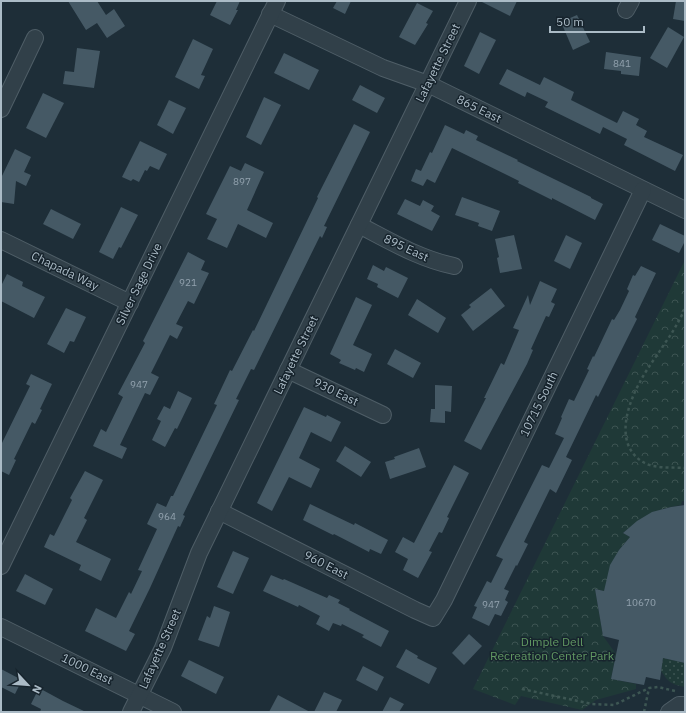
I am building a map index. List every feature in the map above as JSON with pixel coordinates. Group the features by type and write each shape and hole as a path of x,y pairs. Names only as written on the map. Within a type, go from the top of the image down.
{"street":[{"name":"Lafayette Street","path":"131,712 165,641 199,553 468,1"},
{"name":"865 East","path":"274,8 383,68 428,84 685,210"},
{"name":"Silver Sage Drive","path":"1,566 274,8"},
{"path":"1,109 36,38"},
{"name":"10715 South","path":"433,618 447,593 643,190"},
{"name":"895 East","path":"359,225 424,258 454,266"},
{"name":"Chapada Way","path":"1,240 130,303"},
{"name":"930 East","path":"288,370 383,415"},
{"name":"960 East","path":"219,511 433,618"},
{"name":"1000 East","path":"1,627 173,712"},
{"path":"669,712 679,705 682,698"}],"path":[{"path":"685,309 666,343 640,381 628,414 625,434 629,446 637,458 644,463 655,466 685,468"},
{"path":"522,689 592,704 614,705 649,688 658,687 682,698"},
{"path":"644,712 649,688"}],"green space":[{"name":"Dimple Dell Recreation Center Park","path":"685,260 685,501 682,501 681,505 650,514 623,533 630,537 619,550 604,591 595,589 603,636 616,654 611,679 636,684 636,689 596,700 582,710 521,696 515,705 473,689"},
{"path":"663,658 685,663 685,687 668,681 661,671"}],"building":[{"path":"68,1 97,1 106,15 114,9 125,26 107,38 97,23 86,30"},
{"path":"217,1 240,1 236,10 238,10 230,25 210,15"},
{"path":"337,1 351,1 345,14 333,8"},
{"path":"480,1 517,1 510,16"},
{"path":"676,1 685,1 685,21 673,19"},
{"path":"417,3 433,11 426,23 428,24 415,45 399,37"},
{"path":"577,15 590,42 573,50 561,22"},
{"path":"668,27 684,37 667,68 650,58"},
{"path":"480,32 496,40 479,74 464,66"},
{"path":"193,39 213,49 201,75 205,76 199,89 175,77"},
{"path":"77,48 100,51 94,88 63,84 65,71 74,72"},
{"path":"606,52 641,57 639,76 621,74 621,71 604,69"},
{"path":"284,53 319,70 309,90 274,73"},
{"path":"507,69 540,85 544,77 574,92 571,100 617,123 623,111 639,119 636,125 647,131 644,137 683,155 675,171 624,145 627,139 603,127 600,134 545,107 548,102 527,92 525,97 499,84"},
{"path":"360,85 385,98 377,113 352,100"},
{"path":"43,93 64,103 46,138 26,128"},
{"path":"264,97 281,105 261,145 246,137"},
{"path":"169,100 186,108 173,134 157,125"},
{"path":"354,124 370,132 324,226 327,227 322,238 320,236 254,370 251,369 236,399 239,400 183,515 185,516 180,527 178,526 129,631 135,634 126,651 85,631 96,608 116,618 129,592 131,594 142,571 138,570 157,529 147,524 157,503 166,507 171,496 173,496 217,405 214,404 230,370 232,371 253,330 254,331 318,198 317,197"},
{"path":"445,125 464,134 466,130 478,136 476,140 603,204 595,220 552,198 552,200 518,183 519,181 452,148 435,183 427,179 423,186 411,181 416,169 421,171 430,152 432,153"},
{"path":"140,141 167,154 159,170 150,166 147,171 145,170 139,182 133,179 131,181 122,177"},
{"path":"15,149 31,157 24,172 31,175 26,186 16,181 14,204 1,202 1,178"},
{"path":"245,163 264,172 247,210 273,223 266,238 238,224 227,248 207,239 217,219 206,214 230,166 241,171"},
{"path":"462,197 500,211 492,231 478,226 479,223 455,215"},
{"path":"405,199 420,206 423,200 434,206 431,211 440,216 432,231 397,214"},
{"path":"121,207 138,215 121,248 119,247 113,259 99,252"},
{"path":"51,209 81,224 73,239 43,224"},
{"path":"660,224 685,236 685,241 679,253 652,240"},
{"path":"514,235 522,269 500,273 497,258 499,257 495,239"},
{"path":"566,235 582,243 570,269 554,261"},
{"path":"188,252 205,261 201,270 209,273 194,304 188,301 176,324 183,327 177,339 170,335 151,373 159,377 150,395 145,393 120,445 127,448 122,459 93,446 101,429 106,432 123,397 118,394 145,343 143,341"},
{"path":"373,265 384,271 386,267 408,278 398,298 377,287 378,284 367,279"},
{"path":"641,266 656,273 635,317 637,319 598,397 596,395 566,457 572,460 556,493 550,489 524,542 528,544 504,589 509,591 505,600 508,602 501,616 495,614 489,626 472,618 477,607 474,606 487,581 491,583 503,559 496,556 542,465 549,468 564,438 555,434 569,399 574,401 589,370 587,369 593,356 594,357 612,319 614,320 629,291 627,289 633,275 635,276"},
{"path":"7,274 23,282 22,286 45,297 34,318 1,301 1,286"},
{"path":"540,281 557,289 551,302 555,304 549,317 546,316 531,349 533,350 527,364 481,450 464,441 486,398 484,398 501,363 504,365 519,330 513,328 528,295 530,305"},
{"path":"491,288 505,306 473,331 461,315 471,307 469,305"},
{"path":"356,297 372,305 353,345 372,354 364,372 339,363 341,360 330,354"},
{"path":"417,299 446,318 438,333 408,315"},
{"path":"66,308 86,317 74,342 70,341 64,353 47,344"},
{"path":"395,349 421,363 413,378 387,364"},
{"path":"31,374 52,384 40,409 42,410 35,424 32,422 14,459 16,460 9,475 1,471 1,445 30,386 26,384"},
{"path":"435,385 452,386 451,412 445,411 445,423 430,422 431,409 435,409"},
{"path":"178,391 192,398 177,429 175,428 165,447 152,440 161,421 157,419 164,406 170,409"},
{"path":"304,407 326,417 327,415 341,422 331,442 311,432 299,458 320,469 311,488 289,477 272,511 257,503"},
{"path":"345,446 371,462 361,477 336,461"},
{"path":"419,448 426,467 390,479 385,462"},
{"path":"454,465 469,473 447,517 449,518 442,533 439,532 429,551 432,552 418,578 403,570 408,559 395,552 403,537 414,543"},
{"path":"85,471 103,480 84,518 87,520 76,542 111,559 101,581 79,570 81,565 44,547 50,534 54,536 72,500 70,498"},
{"path":"310,504 354,525 355,523 388,540 381,554 370,549 369,552 303,520"},
{"path":"685,505 685,663 663,658 660,680 646,677 644,685 611,679 619,640 603,636 595,589 604,591 610,565 619,550 630,537 623,533 637,521 652,512"},
{"path":"233,551 249,558 233,594 217,587"},
{"path":"25,574 53,589 45,605 16,591"},
{"path":"271,575 283,580 284,579 327,598 329,595 340,600 338,603 350,609 349,610 389,631 381,647 362,637 364,635 342,624 341,626 333,623 329,631 316,624 320,616 299,605 298,607 263,591"},
{"path":"214,606 230,612 219,647 198,640 207,616 210,618"},
{"path":"469,634 482,646 464,665 452,653"},
{"path":"406,649 418,656 417,658 437,668 429,684 396,667"},
{"path":"189,660 224,677 216,694 181,676"},
{"path":"363,666 384,677 377,691 356,680"},
{"path":"1,669 22,680 15,694 1,687"},
{"path":"39,688 86,712 40,712 41,709 31,704"},
{"path":"324,692 342,700 336,712 314,712"},
{"path":"278,695 310,712 269,712"},
{"path":"390,697 404,704 399,712 382,712"}]}
